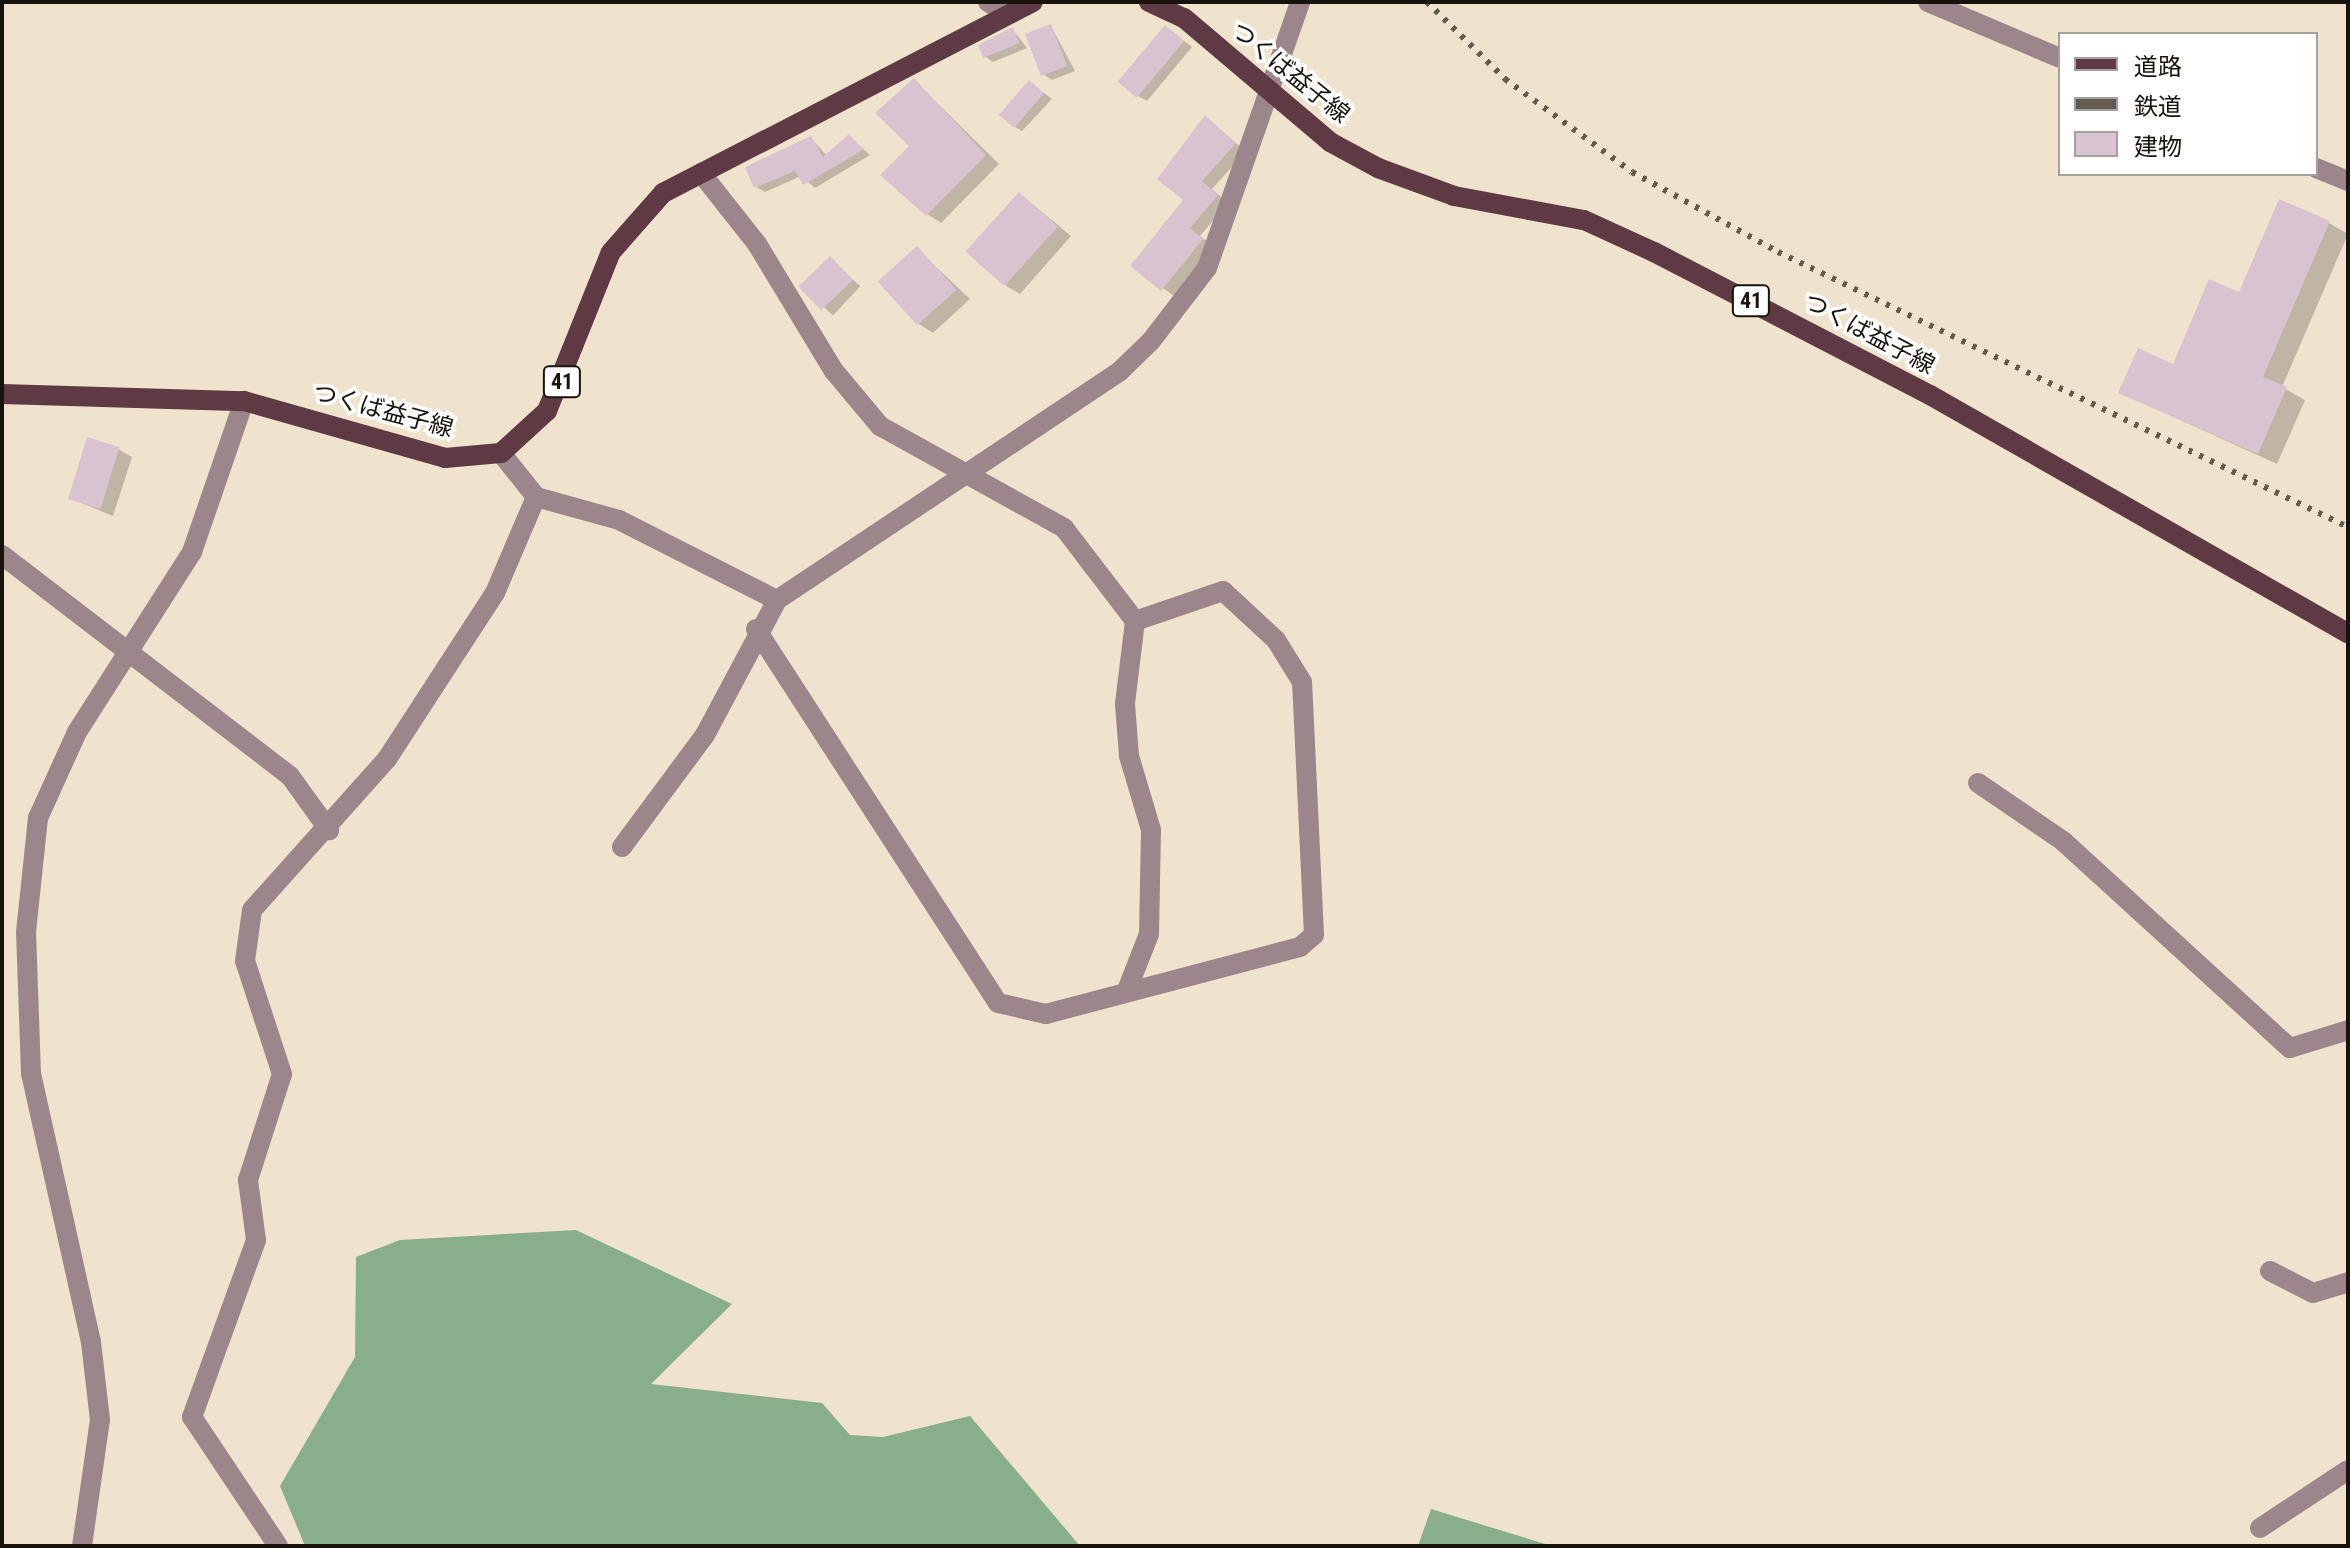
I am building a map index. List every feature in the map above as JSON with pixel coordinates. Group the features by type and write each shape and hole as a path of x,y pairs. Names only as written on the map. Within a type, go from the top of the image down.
{"main road":[{"name":"41","path":"501,453 535,428 558,392 611,252 663,193 996,7 1033,2"},
{"name":"つくば益子線","path":"1149,2 1184,18 1267,93 1378,168 1454,196 1584,220 1654,252 1930,395 2348,633"},
{"name":"つくば益子線","path":"2,394 244,401 445,458 501,453"}],"street":[{"path":"622,847 705,735 756,629 777,600 1120,371 1151,341 1207,268 1300,2"},
{"path":"1928,2 2058,57"},
{"path":"2318,169 2348,181"},
{"path":"701,173 757,244 834,371 880,426 1064,528 1135,621 1125,704 1129,756 1151,830 1150,889 1149,934 1127,990"},
{"path":"82,1546 100,1420 91,1342 31,1074 26,932 38,818 77,732 192,552 244,401"},
{"path":"501,453 536,497 619,520 777,600"},
{"path":"278,1546 192,1417 256,1240 248,1180 282,1074 245,961 252,910 275,877 329,830 387,759 495,593 536,497"},
{"path":"2,555 290,776 329,830"},
{"path":"756,629 998,1003 1046,1014 1127,990 1300,947 1314,935 1302,682 1276,640 1223,591 1135,621"},
{"path":"1978,783 2063,841 2290,1048 2348,1030"},
{"path":"2270,1271 2313,1293 2348,1282"},
{"path":"2260,1528 2348,1470"}],"green space":[{"path":"576,1230 732,1304 651,1384 822,1403 850,1435 883,1437 970,1416 1080,1546 305,1546 280,1486 355,1357 356,1257 400,1240"},
{"path":"1431,1509 1552,1546 1418,1546"}],"building":[{"path":"1051,24 1067,66 1041,76 1025,34"},
{"path":"1165,25 1184,41 1137,98 1117,82"},
{"path":"1013,27 1019,43 983,58 978,45"},
{"path":"914,78 986,155 926,216 880,175 909,146 875,113"},
{"path":"1029,80 1044,93 1014,128 999,115"},
{"path":"1205,115 1236,143 1202,181 1218,195 1190,228 1203,239 1161,291 1130,266 1183,200 1157,179"},
{"path":"849,134 863,150 803,185 795,171 754,188 745,167 811,136 823,157"},
{"path":"1019,192 1058,227 1004,286 965,251"},
{"path":"2279,199 2330,221 2263,377 2287,387 2258,454 2118,393 2138,348 2173,364 2209,279 2239,292"},
{"path":"917,246 956,290 917,325 878,281"},
{"path":"830,256 853,280 821,310 798,287"},
{"path":"87,437 120,447 101,509 68,499"}],"railway":[{"path":"1427,2 1505,79 1632,172 1778,252 2348,527"}]}
